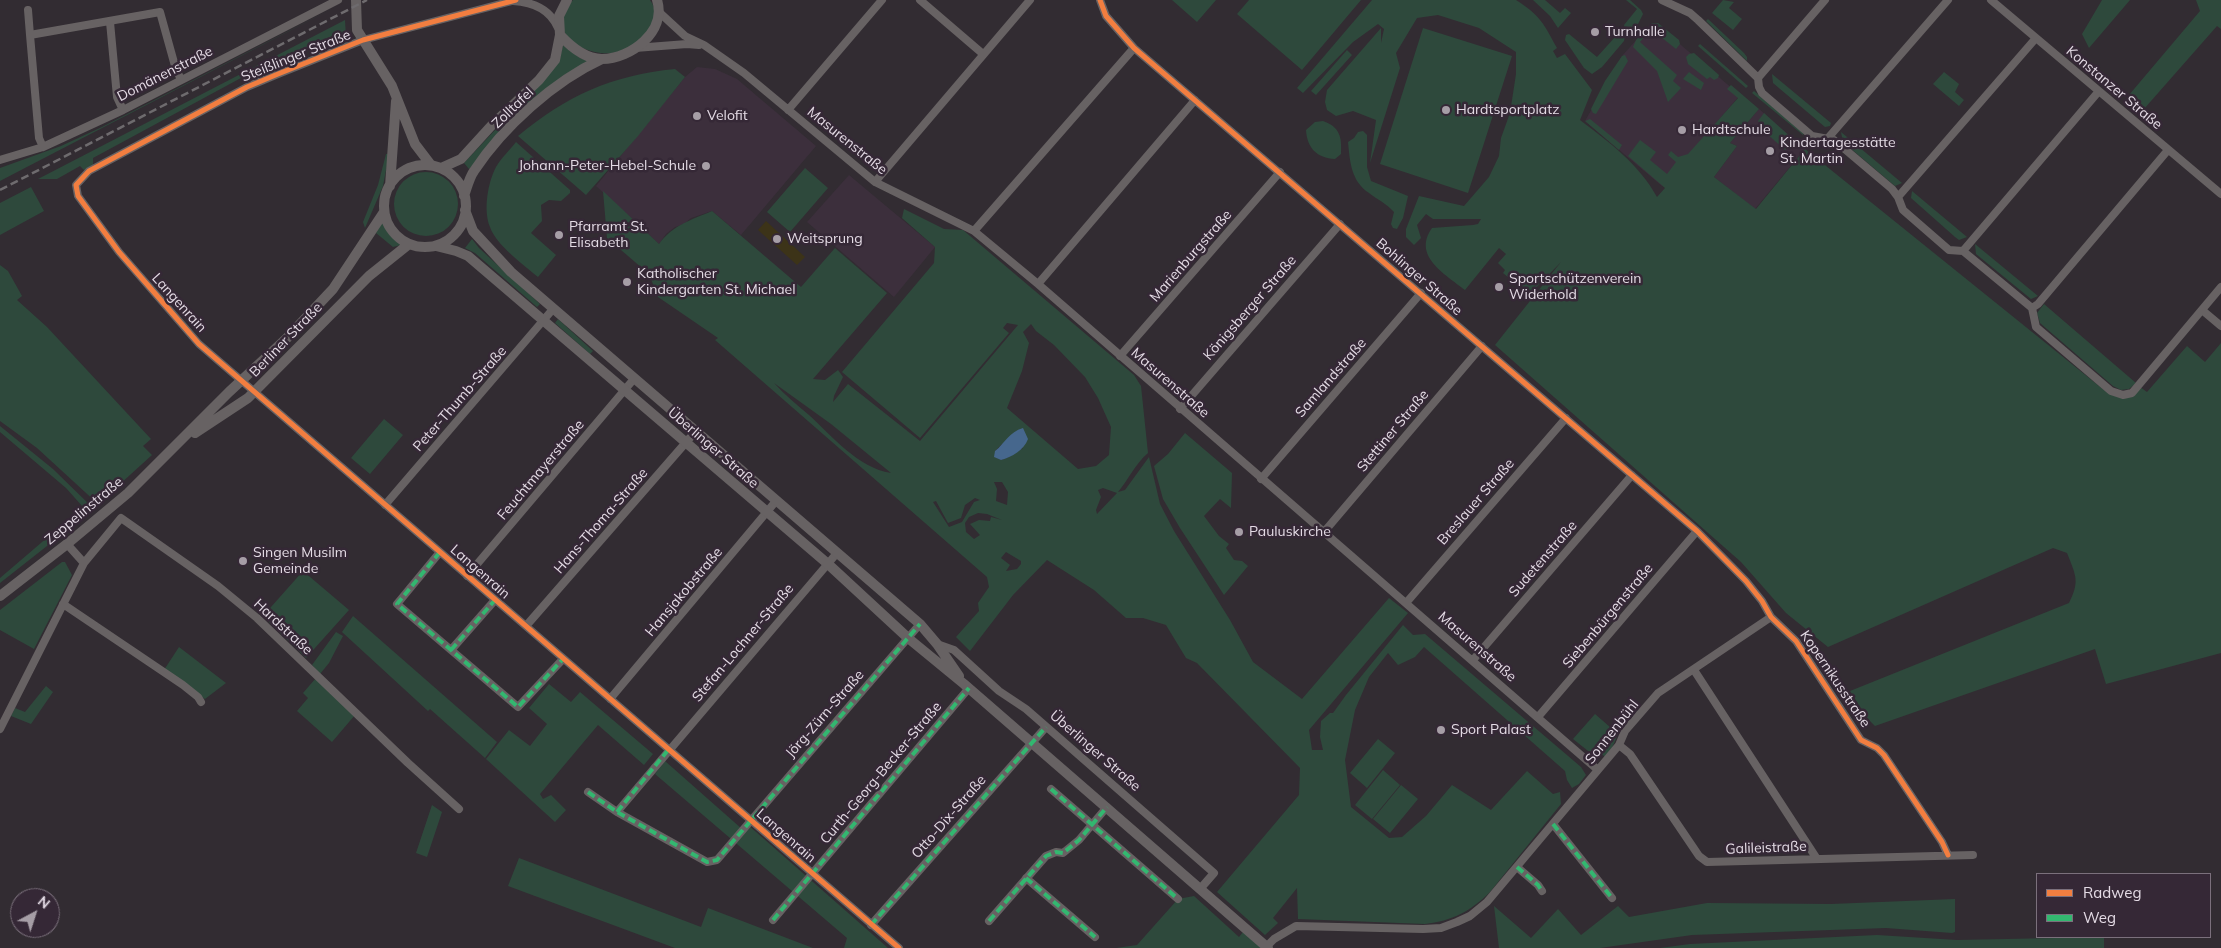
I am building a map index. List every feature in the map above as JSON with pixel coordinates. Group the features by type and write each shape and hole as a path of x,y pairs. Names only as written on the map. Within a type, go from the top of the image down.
{"street":[{"name":"Domänenstraße","path":"0,160 43,147 122,110 338,0"},
{"path":"356,0 358,30 392,86 415,144 436,166 455,179 464,196 465,210 462,222 447,241 436,246 422,247 409,244 392,231 384,212 386,194 399,175 411,168 436,166"},
{"name":"Steißlinger Straße","path":"76,185 89,171 247,87 363,40 514,0 525,2 543,10 555,20 559,32 578,52 602,59"},
{"path":"559,32 559,16 567,0"},
{"path":"788,110 882,0"},
{"path":"920,0 983,54"},
{"path":"876,182 1030,0"},
{"name":"Bohlinger Straße","path":"1100,0 1106,16 1134,48 1697,531 1732,566"},
{"path":"1662,0 1690,13 1698,20 1758,78 1762,93 1812,136 1834,140 1892,189 1898,197 1903,210 1949,250 1963,251 2032,308 2036,327 2111,390 2122,395 2132,393 2221,287"},
{"path":"1758,78 1825,0"},
{"path":"1828,138 1948,0"},
{"name":"Konstanzer Straße","path":"1991,0 2221,194"},
{"path":"602,59 620,56 635,48 656,27 660,13 658,1"},
{"path":"28,10 39,138 43,147"},
{"path":"30,35 160,12 175,66 181,80"},
{"name":"Masurenstraße","path":"660,13 685,36 704,45 735,66 876,182 974,231 1038,284 1598,770"},
{"path":"110,22 117,97 122,110"},
{"name":"Zolltafel","path":"436,166 461,159 492,124 539,80 555,60 559,32"},
{"path":"1898,197 2036,38"},
{"path":"635,48 687,44 704,45"},
{"path":"974,231 1134,48"},
{"name":"Zolltafel","path":"464,196 472,173 497,142 530,108 581,68 602,59"},
{"path":"1963,251 2099,91"},
{"path":"390,186 396,100"},
{"path":"1038,284 1195,100"},
{"path":"2032,308 2038,304 2168,150"},
{"name":"Marienburgstraße","path":"1120,356 1280,172"},
{"name":"Langenrain","path":"76,185 78,196 118,252 200,344 899,948"},
{"name":"Überlinger Straße","path":"465,210 473,231 510,272 920,624 967,686"},
{"name":"Berliner Straße","path":"181,441 286,339 333,289 384,212"},
{"name":"Königsberger Straße","path":"1180,409 1340,224"},
{"name":"Berliner Straße","path":"181,441 241,403 254,392 368,276 409,244"},
{"name":"Überlinger Straße","path":"436,246 468,256 828,564 908,638 967,686 1267,948"},
{"name":"Samlandstraße","path":"1261,479 1421,294"},
{"name":"Peter-Thumb-Straße","path":"385,505 553,309"},
{"path":"2202,310 2221,326"},
{"name":"Stettiner Straße","path":"1324,532 1482,346"},
{"name":"Feuchtmayerstraße","path":"467,576 634,380"},
{"name":"Breslauer Straße","path":"1406,603 1566,418"},
{"name":"Hans-Thoma-Straße","path":"526,626 695,432"},
{"name":"Zeppelinstraße","path":"0,596 128,494 181,441"},
{"name":"Sudetenstraße","path":"1473,660 1632,475"},
{"name":"Hansjakobstraße","path":"610,699 776,502"},
{"name":"Hardstraße","path":"0,729 84,563 121,518 134,525 218,586 257,618 408,763 459,809"},
{"name":"Siebenbürgenstraße","path":"1538,717 1697,531"},
{"path":"67,544 84,563"},
{"path":"440,552 396,604 518,707 563,659"},
{"name":"Stefan-Lochner-Straße","path":"617,812 837,553"},
{"name":"Kopernikusstraße","path":"1732,566 1762,601 1771,617 1796,641 1861,740 1877,748 1884,755 1942,842 1948,855"},
{"path":"451,650 496,600"},
{"path":"63,604 183,685 198,697 201,702"},
{"name":"Sonnenbühl","path":"1267,948 1274,939 1296,926 1424,929 1441,928 1470,916 1487,902 1517,868 1619,745 1625,731 1658,694 1771,617"},
{"name":"Jörg-Zürn-Straße","path":"588,792 617,812 707,862 717,860 920,624"},
{"name":"Überlinger Straße","path":"937,644 954,650 999,691 1026,709 1214,873 1200,889"},
{"path":"1694,670 1817,859"},
{"name":"Curth-Georg-Becker-Straße","path":"773,920 967,686"},
{"name":"Otto-Dix-Straße","path":"871,925 1046,727"},
{"name":"Galileistraße","path":"1619,745 1630,754 1699,856 1707,862 1973,855"},
{"path":"1051,789 1178,899"},
{"path":"989,921 1046,856 1056,852 1063,853 1079,840 1091,824 1107,808"},
{"path":"1553,824 1612,898"},
{"path":"1517,868 1538,885 1542,891"},
{"path":"1026,878 1095,937"}],"shaded area":[{"path":"1646,29 1662,29 1740,95 1662,186 1585,121 1622,56"},
{"name":"Johann-Peter-Hebel-Schule","path":"697,67 715,69 737,79 816,146 741,235 712,211 691,218 684,224 675,227 666,234 659,244 596,186 685,77"},
{"path":"1759,109 1805,149 1755,209 1714,177 1737,146 1730,143"},
{"path":"849,175 935,247 894,297 807,222"}],"green space":[{"path":"573,0 650,0 654,9 654,18 638,42 621,51 603,53 586,49 572,41 563,29 563,15"},
{"path":"1172,0 1216,0 1197,22"},
{"path":"1249,0 1361,0 1302,70 1237,14"},
{"path":"1372,0 1516,0 1524,5 1545,26 1557,48 1553,51 1557,58 1565,54 1592,90 1580,120 1612,145 1632,164 1650,185 1657,197 1665,188 1628,156 1640,140 1656,152 1650,160 1667,174 1676,162 1668,155 1671,151 1678,157 1688,154 1738,98 1727,89 1731,85 1759,109 1730,143 1737,146 1714,177 1756,209 1805,149 2104,390 2123,395 2140,387 2147,392 2187,346 2205,362 2221,343 2221,653 2106,684 2095,649 1875,726 1866,717 1850,691 2069,603 2075,589 2076,578 2067,553 2053,548 1828,647 1786,613 1741,562 1495,345 1561,262 1529,295 1503,273 1505,270 1498,263 1506,254 1499,248 1465,290 1440,271 1428,256 1427,238 1432,228 1473,225 1478,224 1481,219 1433,219 1426,214 1417,225 1421,238 1414,245 1406,237 1406,229 1419,196 1464,206 1489,177 1499,156 1501,138 1510,113 1516,74 1516,52 1479,28 1438,15 1417,18 1396,53 1400,68 1370,163 1376,120 1353,111 1336,116 1327,110 1325,102 1327,90 1381,28 1381,43 1384,29 1378,24 1353,42 1303,93 1297,88"},
{"path":"1533,0 1545,0 1560,13 1565,8 1571,13 1558,28 1550,16"},
{"path":"1626,0 1630,0 1643,14 1638,24 1627,35 1624,25 1637,9"},
{"path":"1723,0 1734,2 1729,8 1742,19 1733,30 1712,13"},
{"path":"2102,0 2130,0 2089,48 2082,34"},
{"path":"2196,0 2221,0 2221,29 2217,26 2144,109 2129,95 2200,11"},
{"path":"345,2 0,181 0,168 61,146 102,127"},
{"path":"1708,19 1744,53 1747,61 1706,21"},
{"path":"345,20 346,37 349,41 338,48 325,42 252,72 93,158 93,165 84,170 80,166 57,179 38,179"},
{"path":"1652,23 1658,23 1679,40 1680,44 1676,49 1651,29 1640,42 1677,75 1673,81 1681,88 1668,102 1657,71 1633,47 1636,40"},
{"name":"Hardtsportplatz","path":"1423,28 1512,56 1468,193 1380,164"},
{"path":"1569,34 1597,57 1616,36 1620,38 1625,36 1624,41 1602,67 1592,74 1584,68 1565,40 1566,35"},
{"path":"1700,44 1748,86 1746,88 1698,46"},
{"path":"563,45 580,58 589,61 561,77 469,169 464,163 559,62"},
{"path":"1347,50 1352,55 1316,95 1311,91"},
{"path":"1694,53 1719,75 1718,78 1714,80 1710,77 1707,79 1688,64 1686,57"},
{"path":"1625,55 1628,61 1596,114 1593,113 1591,109 1605,81 1622,56"},
{"path":"675,69 685,77 638,136 586,195 518,136 554,110 591,90 631,76"},
{"path":"1689,72 1704,83 1701,90 1683,79"},
{"path":"1944,72 1959,84 1955,92 1964,100 1959,106 1933,84"},
{"path":"1772,74 1831,123 1830,126 1825,127 1773,83"},
{"path":"1754,91 1804,133 1803,135 1752,93"},
{"path":"1764,113 1794,140 1785,150 1765,132 1758,121"},
{"path":"1590,119 1622,145 1619,150 1585,121"},
{"path":"1323,121 1333,126 1339,133 1341,154 1335,159 1318,154 1308,142 1306,130 1315,122"},
{"path":"1363,131 1367,135 1367,167 1371,181 1408,196 1403,218 1397,229 1393,228 1391,224 1394,212 1358,183 1352,170 1348,142 1358,132"},
{"path":"1841,132 1902,183 1895,186 1843,142"},
{"path":"516,142 570,190 570,193 561,201 549,200 541,205 542,221 531,233 556,255 538,277 498,241 493,234 488,220 487,196 493,173 500,160"},
{"path":"386,154 389,154 383,186 365,228 363,222 378,185"},
{"path":"805,168 828,188 790,232 767,212"},
{"path":"426,172 444,178 452,186 458,204 452,222 444,230 426,236 408,230 400,222 394,204 400,186 408,178"},
{"path":"31,187 44,211 0,235 0,203"},
{"path":"603,191 659,244 664,237 676,228 712,211 801,287 835,248 887,293 813,379 825,380 838,370 843,377 833,402 848,384 920,441 1018,325 1007,323 1003,328 1009,333 920,438 842,372 934,263 935,247 902,218 904,209 944,229 963,230 1134,375 1141,386 1148,453 1139,462 1118,492 1125,490 1149,457 1160,504 1174,531 1230,620 1253,662 1302,699 1389,598 1408,613 1309,730 1312,750 1323,750 1320,737 1321,721 1330,713 1333,713 1403,625 1413,635 1425,634 1581,767 1586,775 1579,784 1572,788 1567,780 1565,771 1424,647 1415,657 1398,665 1388,653 1369,677 1355,710 1345,760 1351,807 1389,838 1402,837 1426,816 1452,785 1491,810 1527,771 1553,794 1560,792 1561,804 1490,892 1476,905 1452,918 1425,924 1298,919 1297,888 1273,918 1278,923 1265,935 1217,892 1299,795 1300,768 1197,663 1186,658 1166,625 1143,618 1126,618 1094,590 1047,560 1013,595 970,651 956,637 979,611 978,603 989,587 987,577 715,340 718,338 658,297 649,274 607,238","holes":["1031,324 1085,377 1098,398 1111,427 1109,455 1096,466 1078,469 1007,408 1022,371 1029,343 1023,332","774,383 831,424 891,473 867,465 846,450","1002,444 1023,448 1001,460 995,457 995,451","994,482 1002,482 1008,492 1007,505 996,501 997,489","1103,488 1117,493 1097,514 1096,510 1101,497 1098,490","975,498 980,500 974,502 962,522 949,527 933,502 936,501 948,523 961,518 965,505","978,513 987,514 1002,520 991,517 990,521 979,520 970,524 980,535 974,539 966,532 965,523 969,517","1006,552 1021,561 1017,569 1006,571 1010,565 1001,558"]},
{"path":"1912,191 1967,237 1959,240 1955,237 1911,198"},
{"path":"382,221 390,235 401,245 393,247 376,233"},
{"path":"472,239 479,248 540,304 537,307 475,253 465,248"},
{"path":"1975,244 2038,296 2031,299 1976,254"},
{"path":"0,265 8,271 22,296 17,300 47,327 151,439 143,446 152,455 98,504 37,448 0,421"},
{"path":"2044,304 2136,383 2129,389 2121,390 2113,386 2040,323 2037,313"},
{"path":"558,319 593,351 590,354 555,323"},
{"path":"1137,350 1187,393 1184,395 1136,354"},
{"path":"384,419 403,435 370,474 351,458"},
{"path":"0,426 53,469 94,509 0,583 0,578 83,507 66,488 0,432"},
{"path":"1185,433 1232,473 1231,508 1220,499 1204,516 1219,536 1229,544 1226,548 1234,560 1242,561 1248,566 1224,595 1163,499 1154,466 1168,454"},
{"path":"62,562 65,562 72,575 34,649 0,630 0,610"},
{"path":"303,571 349,610 306,658 263,616"},
{"path":"353,616 497,742 485,758 430,709 428,711 342,632"},
{"path":"336,632 343,636 329,663 320,674 312,665"},
{"path":"179,647 226,683 205,699 164,670"},
{"path":"316,678 355,715 332,742 297,711 308,698 303,693"},
{"path":"549,684 571,702 580,692 653,754 644,765 598,725 540,794 543,799 551,795 566,810 555,822 486,759 509,730 530,746 547,724 529,708"},
{"path":"46,686 53,692 31,724 11,716 15,708 25,712"},
{"path":"1595,714 1618,734 1612,748 1605,757 1603,755 1597,758 1573,739"},
{"path":"1378,739 1395,753 1367,788 1350,773"},
{"path":"665,761 742,829 747,824 888,948 844,948 847,938 655,774"},
{"path":"1383,770 1400,785 1372,819 1355,805"},
{"path":"1401,785 1418,799 1390,833 1373,819"},
{"path":"432,805 442,812 427,857 416,853"},
{"path":"519,858 701,927 708,908 813,948 675,948 508,886"},
{"path":"1194,896 1239,937 1243,932 1261,948 1116,948 1137,945 1178,899"},
{"path":"1955,899 1955,932 1952,933 1886,928 1692,935 1600,948 1499,948 1494,906 1531,938 1558,909 1581,935 1618,906 1629,917 1707,903 1831,904"},
{"path":"1877,935 1957,940 2104,938 2104,948 1660,948 1690,944"}],"sand":[{"name":"Weitsprung","path":"766,221 805,257 797,265 758,230"}],"water":[{"path":"1023,428 1028,439 1021,450 1001,460 994,457 995,451 1014,432"}],"railway":[{"path":"0,190 367,0"}],"marked path":[{"path":"440,552 397,604 518,707 563,659"},
{"path":"451,650 495,600"},
{"path":"588,792 617,812 707,862 717,860 920,624"},
{"path":"773,920 969,688"},
{"path":"871,925 1046,727"},
{"path":"617,812 669,749"},
{"path":"1051,789 1178,899"},
{"path":"989,921 1046,856 1056,852 1063,853 1079,840 1107,807"},
{"path":"1553,824 1612,898"},
{"path":"1517,867 1538,885 1542,891"},
{"path":"1026,878 1095,937"}],"cycle path":[{"path":"516,0 363,40 247,87 89,171 76,185 78,196 119,252 199,344 899,948"},
{"path":"1100,0 1106,16 1134,48 1697,531 1746,581 1762,601 1771,617 1796,641 1861,740 1877,748 1884,755 1942,842 1948,855"}],"place":[{"name":"Turnhalle","path":"1595,32"},
{"name":"Hardtsportplatz","path":"1446,110"},
{"name":"Velofit","path":"697,116"},
{"name":"Hardtschule","path":"1682,130"},
{"name":"Kindertagesstätte St. Martin","path":"1770,151"},
{"name":"Johann-Peter-Hebel-Schule","path":"706,166"},
{"name":"Pfarramt St. Elisabeth","path":"559,235"},
{"name":"Weitsprung","path":"777,239"},
{"name":"Katholischer Kindergarten St. Michael","path":"627,282"},
{"name":"Sportschützenverein Widerhold","path":"1499,287"},
{"name":"Pauluskirche","path":"1239,532"},
{"name":"Singen Musilm Gemeinde","path":"243,561"},
{"name":"Sport Palast","path":"1441,730"}]}
